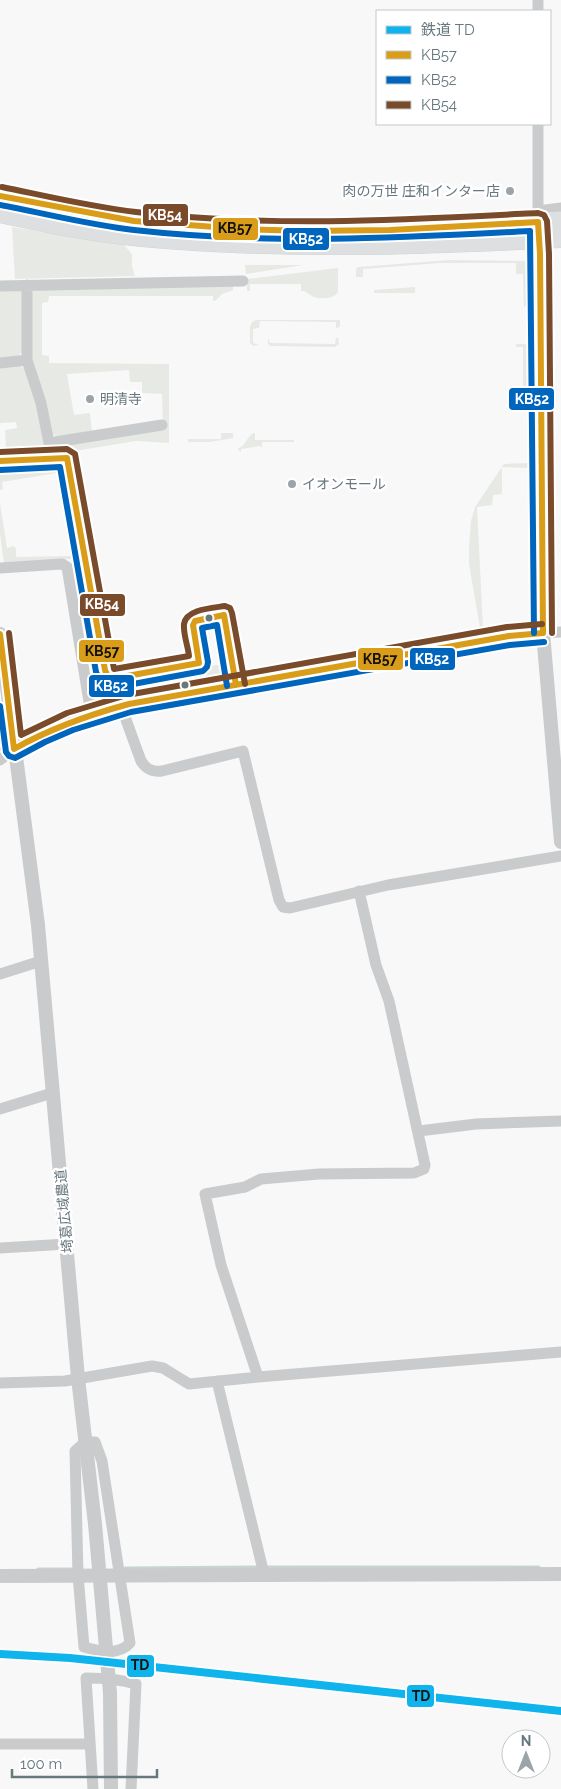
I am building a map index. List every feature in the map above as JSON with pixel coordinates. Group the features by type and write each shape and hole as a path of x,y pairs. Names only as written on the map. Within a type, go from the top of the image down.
{"highway":[{"path":"0,196 134,221 242,229 306,231 390,230 538,224 561,238"},
{"path":"0,214 87,231 141,237 304,246 406,245 561,221"}],"street":[{"path":"538,125 543,633 561,842"},
{"path":"538,224 561,208"},
{"path":"0,286 243,281"},
{"path":"27,286 27,360 41,403 49,443 162,425"},
{"path":"0,363 27,360"},
{"path":"0,568 62,564 67,566 91,714"},
{"path":"0,760 14,749 50,729 91,714 121,706 509,636 561,632"},
{"name":"埼葛広域農道","path":"0,634 38,924 78,1378 95,1524 110,1693 111,1789"},
{"path":"121,706 141,761 144,767 149,769 162,771 243,751 279,900 283,907 290,908 359,891 561,856"},
{"path":"258,1377 221,1265 205,1194 245,1187 261,1179 319,1174 414,1173 424,1169 425,1165 389,1002 376,965 359,891"},
{"path":"0,974 41,961"},
{"path":"0,1108 52,1093"},
{"path":"419,1131 476,1124 561,1121"},
{"path":"0,1248 67,1244"},
{"path":"0,1383 65,1381 152,1366 163,1368 189,1384 561,1352"},
{"path":"217,1381 264,1574"},
{"path":"85,1442 95,1442 102,1461 130,1643 128,1646 114,1651 100,1651 84,1647 78,1576 75,1451 85,1442"},
{"path":"0,1576 561,1574"},
{"path":"93,1789 86,1678 120,1679 136,1684 131,1789"},
{"path":"0,1744 90,1744"}],"shaded area":[{"path":"12,227 124,245 132,254 132,266 135,276 15,279"},
{"path":"450,260 527,261 528,305 524,307 523,274 516,274 516,263 440,263 363,269 363,277 356,277 356,269 358,267"},
{"path":"245,265 303,265 246,274"},
{"path":"338,268 338,292 330,297 318,298 312,296 301,291 301,284 250,284 250,291 247,291 247,279"},
{"path":"233,285 233,290 222,294 215,301 213,301 213,296 49,296 48,302 42,303 42,355 49,356 49,363 169,364 169,443 136,441 74,451 0,453 0,450 6,449 5,430 17,428 16,422 0,423 0,368 19,365 24,368 37,403 45,447 163,427 162,394 142,393 142,382 130,382 129,370 67,374 74,415 90,413 92,432 63,437 52,435 32,361 32,292 35,289"},
{"path":"415,287 415,293 374,293 374,290"},
{"path":"20,289 23,293 23,351 18,356 0,359 0,290"},
{"path":"256,320 340,320 340,327 336,328 336,322 260,321 259,328 253,329 253,343 259,345 253,346 250,343 250,327 252,322"},
{"path":"268,338 270,343 335,344 336,338 338,338 339,344 335,347 270,346"},
{"path":"516,344 528,344 529,404 516,404 523,402 523,347 516,347"},
{"path":"221,433 233,433 233,438 210,442 188,442 188,439 221,439"},
{"path":"255,433 255,440 294,440 294,442 262,442 262,448 260,446 239,451 238,449"},
{"path":"529,463 529,468 502,467 502,494 493,495 492,505 477,507 483,628 480,628 469,564 471,521 475,507 504,464"},
{"path":"64,469 65,478 63,472 2,482 3,489 0,490 0,474 2,472"},
{"path":"0,503 7,548 14,546 16,557 71,556 71,549 73,549 76,566 72,567 71,559 4,563 0,534"},
{"path":"216,665 222,666 223,675 161,686 127,696 97,701 92,697 91,690 93,687 102,685 103,691 143,684 142,678 187,671 188,676 203,674 202,668"}],"waterway":[{"path":"93,705 123,696 182,687"},
{"path":"18,738 62,715 87,707"},
{"path":"0,749 11,743"},
{"path":"125,1568 259,1567"},
{"path":"266,1567 539,1567"},
{"path":"38,1569 72,1569"}],"rail line":[{"name":"TD","path":"0,1654 70,1658 561,1711"}],"transit line":[{"name":"KB54","path":"2,187 119,210 236,220 337,221 538,213 544,215 547,221 549,254 552,633"},
{"name":"KB57","path":"0,196 134,221 242,229 305,231 390,230 538,222 540,254 543,633"},
{"name":"KB52","path":"0,205 117,228 183,235 332,239 530,231 534,633"},
{"name":"KB54","path":"0,452 67,449 75,454 114,669 189,656 184,632 186,619 195,612 225,606 230,608 232,613 245,684"},
{"name":"KB57","path":"0,461 67,458 105,670 108,677 116,678 199,663 193,625 195,621 224,615 236,685"},
{"name":"KB52","path":"0,470 60,467 96,672 101,681 106,685 117,687 203,671 207,667 208,662 202,628 217,625 227,686"},
{"name":"KB54","path":"9,633 21,735 67,713 127,695 507,627 542,624"},
{"name":"KB57","path":"0,634 14,749 70,723 129,704 509,636 543,633"},
{"name":"KB52","path":"0,706 6,752 9,756 15,758 73,730 131,712 510,645 544,642"}],"place":[{"name":"肉の万世 庄和インター店","path":"510,191"},
{"name":"明清寺","path":"90,399"},
{"name":"イオンモール","path":"292,484"}]}
